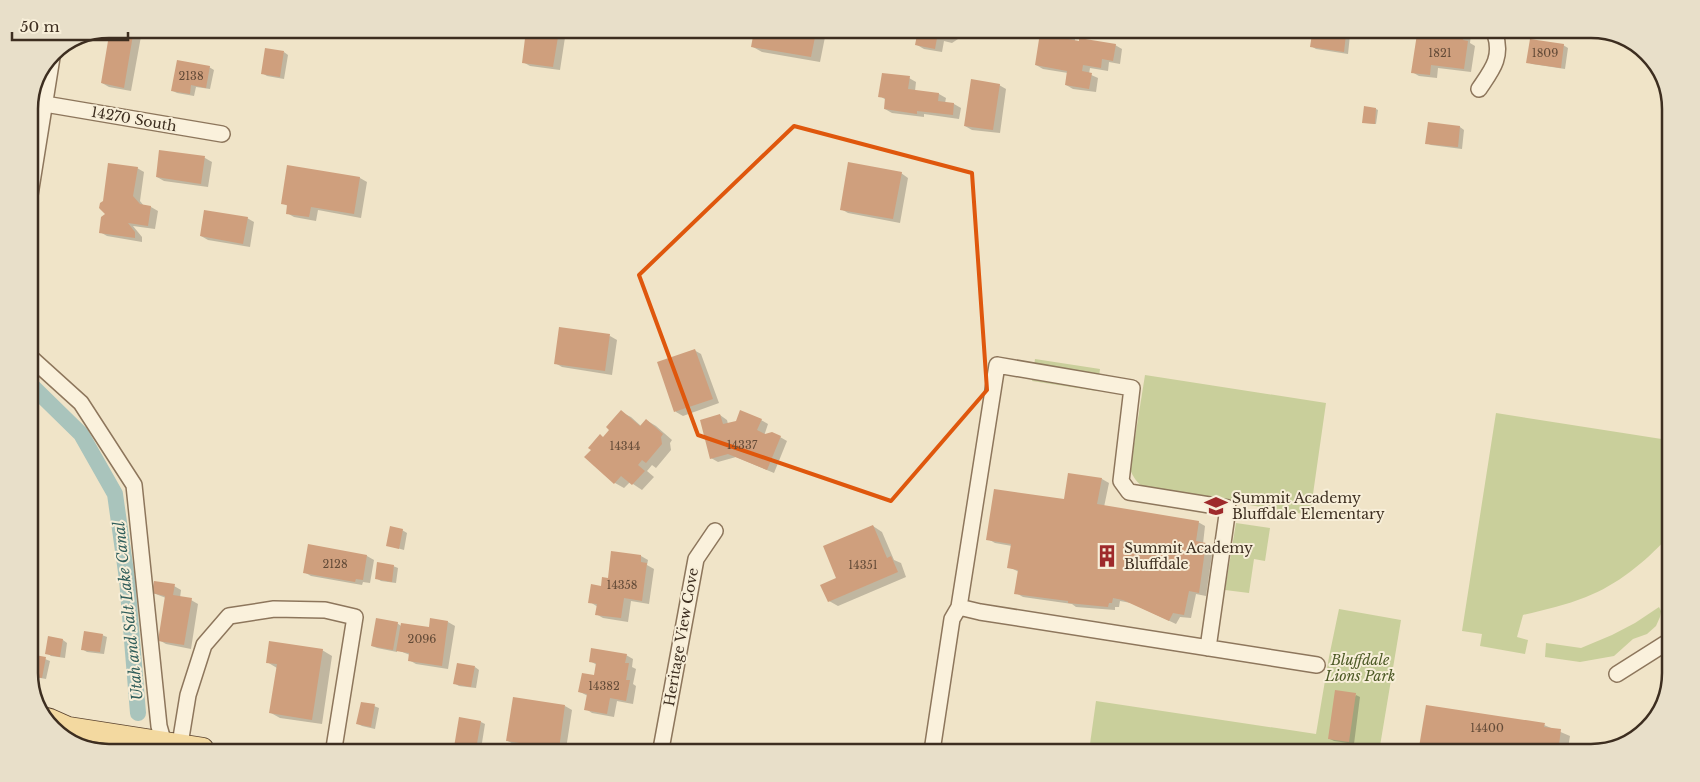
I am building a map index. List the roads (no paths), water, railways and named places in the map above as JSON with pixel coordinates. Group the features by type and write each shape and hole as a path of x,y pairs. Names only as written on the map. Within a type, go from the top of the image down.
{"main road":[{"path":"62,727 169,744"}],"street":[{"path":"1479,89 1496,64 1495,38"},
{"path":"38,146 51,66"},
{"name":"14270 South","path":"45,104 222,134"},
{"path":"38,364 81,403 134,485 159,726 169,744"},
{"path":"933,744 952,619 959,607 996,366 1132,388 1121,480 1129,492 1228,508 1208,648"},
{"name":"Heritage View Cove","path":"662,744 696,559 715,531"},
{"path":"959,607 980,612 1317,665"},
{"path":"169,744 188,695 204,645 229,616 274,609 325,610 355,617 335,744"},
{"path":"1617,674 1662,646"}],"waterway":[{"name":"Utah and Salt Lake Canal","path":"38,392 81,434 115,494 127,579 138,713"}],"place":[{"name":"Summit Academy Bluffdale Elementary","path":"1216,506"},
{"name":"Summit Academy Bluffdale","path":"1107,556"}],"park label":[{"name":"Bluffdale Lions Park","path":"1360,668"}]}
